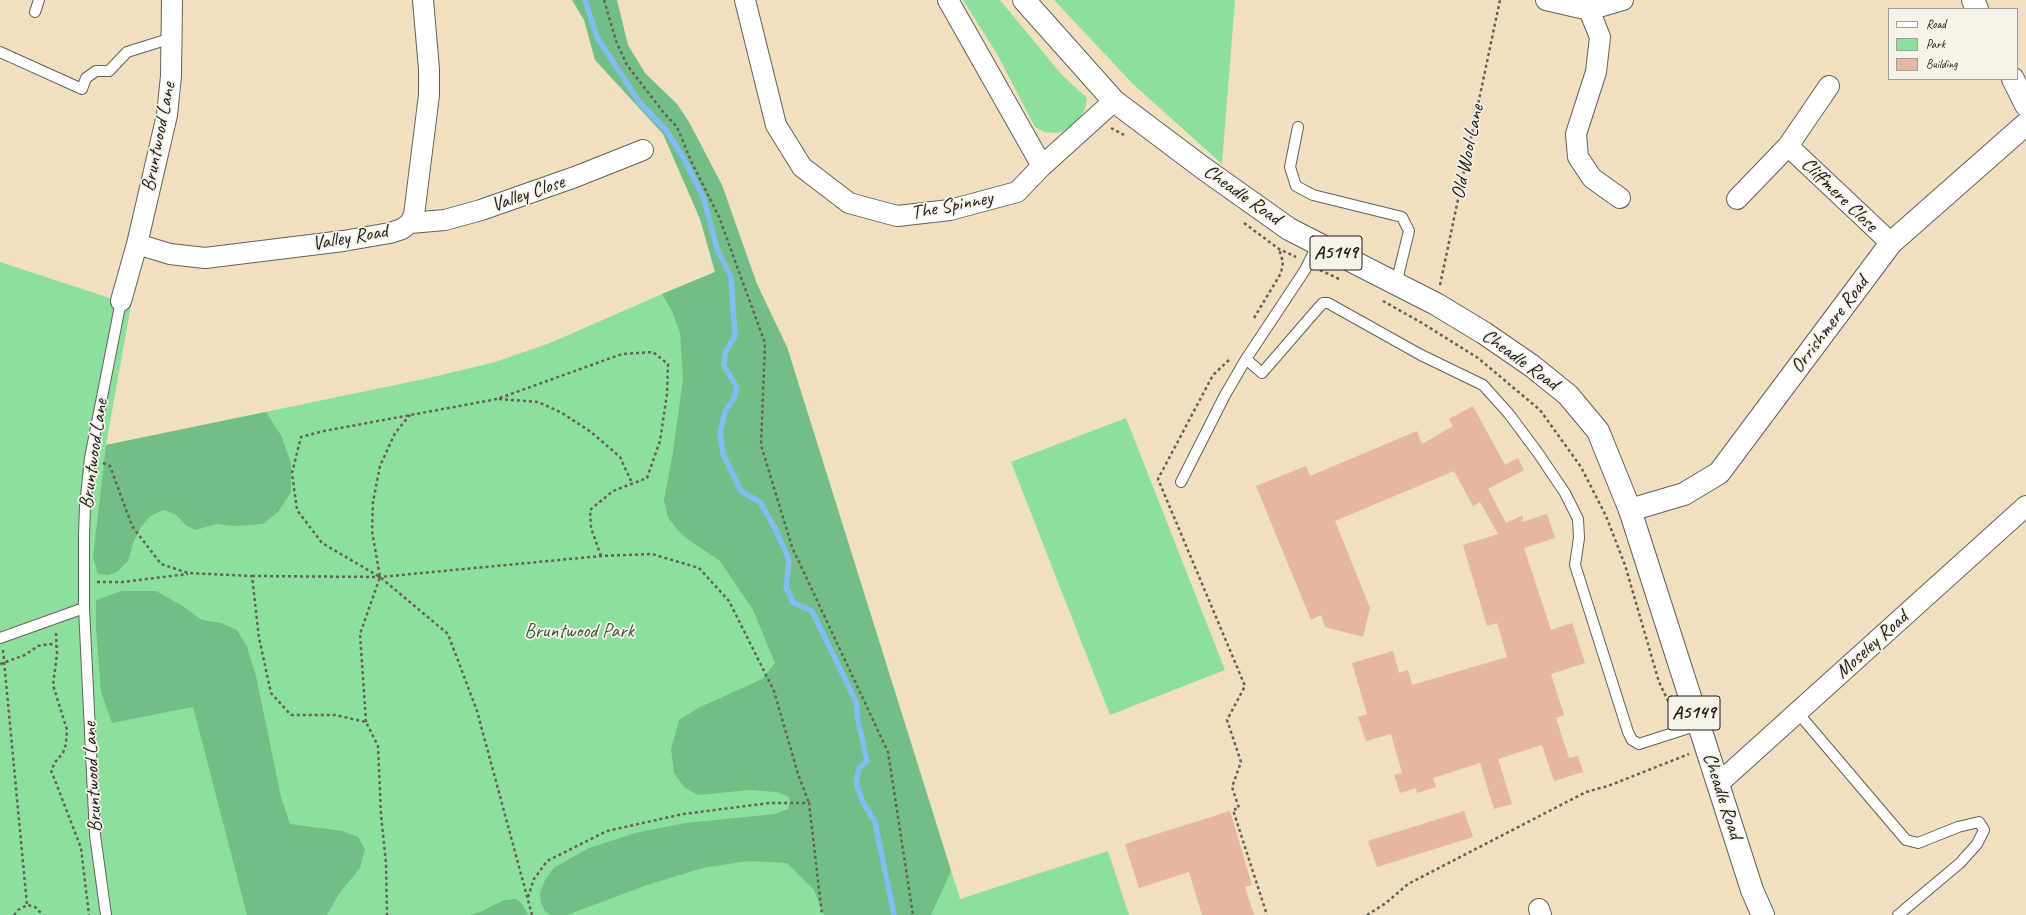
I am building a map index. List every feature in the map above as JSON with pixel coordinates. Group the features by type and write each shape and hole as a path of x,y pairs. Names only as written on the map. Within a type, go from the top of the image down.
{"main road":[{"name":"Cheadle Road","path":"1024,0 1114,101 1260,210 1289,229 1436,304 1532,366 1568,395 1598,431 1630,510 1690,728 1706,747 1719,783 1752,890 1763,915"},
{"path":"2014,80 2026,105"},
{"name":"Orrishmere Road","path":"1630,510 1684,494 1719,473 1891,243 2026,124"}],"street":[{"name":"Bruntwood Lane","path":"121,301 137,244 167,116 172,38 172,0"},
{"name":"Valley Road","path":"137,244 170,254 206,258 343,241 390,233 402,229 410,223 414,215 429,102 429,69 423,0"},
{"name":"The Spinney","path":"745,0 776,125 802,167 850,203 897,216 950,210 1017,192 1042,166 1114,101"},
{"path":"948,0 1042,166"},
{"path":"1546,0 1589,10 1623,0"},
{"path":"1589,10 1600,37 1596,72 1576,134 1578,157 1592,178 1620,198"},
{"name":"Cliffmere Close","path":"1737,199 1788,146 1829,86"},
{"name":"Cliffmere Close","path":"1788,146 1891,243"},
{"name":"Valley Close","path":"410,223 445,220 481,210 575,177 642,150"},
{"name":"Moseley Road","path":"1719,783 2026,506"}],"lane":[{"path":"35,12 39,0"},
{"path":"0,52 82,89 86,78 96,71 109,71 127,52 172,38"},
{"path":"1298,127 1290,167 1296,186 1313,195 1402,217 1409,231 1396,284"},
{"path":"1181,482 1225,395 1246,359 1309,264 1318,244"},
{"name":"Bruntwood Lane","path":"106,915 95,835 84,608 85,506 90,458 121,301"},
{"path":"1246,359 1262,373 1320,306 1323,303 1328,303 1421,355 1484,385 1509,414 1538,453 1565,493 1578,518 1579,538 1576,565 1628,732 1632,740 1639,744 1690,728"},
{"path":"1,638 84,608"},
{"path":"1798,713 1906,840 1918,843 1958,827 1979,822 1984,830 1977,844 1960,863 1898,915"}],"path":[{"path":"604,0 616,41 628,65 664,113 677,127 692,163 716,211 765,343 761,445 792,547 888,752 914,915"},
{"name":"Old Wool Lane","path":"1436,304 1500,0"},
{"path":"1097,117 1108,127 1128,137"},
{"path":"1243,223 1279,249 1342,280"},
{"path":"1254,319 1281,273 1283,262 1279,249"},
{"path":"1382,301 1422,323 1478,358 1500,374 1540,410 1581,467 1612,530 1625,565 1659,682 1690,728"},
{"path":"532,915 477,712 448,634 380,577 322,543 296,510 292,473 301,437 324,431 497,399 622,354 653,352 668,364 667,394 660,441 647,478 613,491 590,510 591,528 601,556"},
{"path":"1233,355 1213,375 1158,479 1245,686 1227,720 1241,762 1232,787 1239,808 1233,810 1267,915"},
{"path":"497,399 538,402 562,413 591,432 620,457 632,483"},
{"path":"387,915 386,863 381,816 378,746 366,722 360,634 380,577 372,531 373,502 380,466 396,434 410,415"},
{"path":"90,458 110,466 132,526 162,564 188,574"},
{"path":"84,582 122,582 188,574 380,577 601,556 652,554 699,568 729,601 774,691 798,774 809,803 822,915"},
{"path":"252,576 259,638 271,693 291,715 334,715 366,722"},
{"path":"57,618 56,646 58,654 53,685 67,730 65,749 51,770 81,848 89,915"},
{"path":"1,638 27,905"},
{"path":"0,664 25,656 38,646 50,644 56,646"},
{"path":"1367,915 1386,903 1408,884 1586,792 1608,786 1706,747"},
{"path":"527,899 534,879 547,861 607,831 683,814 770,803 809,803"},
{"path":"14,915 18,910 27,905 35,907 44,915"}],"green space":[{"path":"572,0 617,0 628,45 645,73 677,104 689,122 722,185 757,284 787,347 951,871 931,915 824,915 814,890 787,863 747,861 703,868 650,884 567,915 550,915 545,911 541,903 540,893 545,880 555,867 589,848 635,833 685,823 775,814 788,809 790,801 788,796 776,792 750,790 698,795 685,788 674,773 671,749 679,720 698,708 762,679 775,663 753,610 720,561 682,535 668,518 664,500 673,452 683,379 680,333 672,311 662,294 715,272 700,219 663,134 595,60 584,20"},
{"path":"963,0 1000,0 1062,75 1087,98 1085,109 1078,121 1072,127 1058,133 1044,132 1035,127 997,54"},
{"path":"1054,0 1235,0 1222,164 1133,84"},
{"name":"Bruntwood Park","path":"0,262 131,305 106,445 429,378 495,362 550,343 715,272 787,347 960,899 1108,851 1129,915 0,915"},
{"path":"266,412 282,437 291,464 291,492 278,512 263,524 236,526 216,524 196,530 187,526 175,514 164,510 150,516 141,527 133,543 128,561 117,572 108,575 98,574 93,557 106,445"},
{"path":"1126,418 1225,670 1110,715 1011,462"},
{"path":"121,591 156,591 181,605 202,620 221,623 237,630 247,647 256,676 281,797 290,824 342,831 358,837 365,849 360,868 339,894 327,915 247,915 193,707 112,723 101,692 96,629 96,600"},
{"path":"517,899 523,905 528,915 470,915 480,912 504,900"}],"building":[{"path":"1473,406 1505,465 1518,458 1524,470 1488,489 1506,523 1523,515 1522,522 1547,514 1555,538 1524,548 1551,630 1572,623 1585,663 1551,674 1564,715 1556,718 1569,758 1578,756 1583,772 1554,781 1542,745 1498,759 1512,804 1494,809 1480,763 1433,778 1436,787 1417,793 1416,788 1400,793 1394,775 1402,773 1391,734 1366,741 1358,717 1367,714 1352,663 1393,651 1399,673 1408,670 1412,685 1507,657 1497,623 1487,626 1463,545 1498,534 1480,502 1473,506 1454,471 1335,521 1370,608 1363,637 1325,627 1321,615 1311,620 1256,486 1306,466 1310,476 1417,431 1422,444 1453,426 1449,419"},
{"path":"1230,811 1252,885 1245,887 1254,915 1202,915 1189,872 1139,888 1125,844"},
{"path":"1464,811 1473,837 1377,867 1368,841"}],"waterway":[{"path":"585,0 597,37 639,102 666,130 683,157 704,199 717,249 731,277 735,336 725,353 724,366 737,387 734,398 725,412 720,433 723,454 741,491 760,502 776,530 789,560 786,587 793,602 812,611 856,702 858,721 867,761 859,768 856,783 863,802 875,822 894,915"}]}
